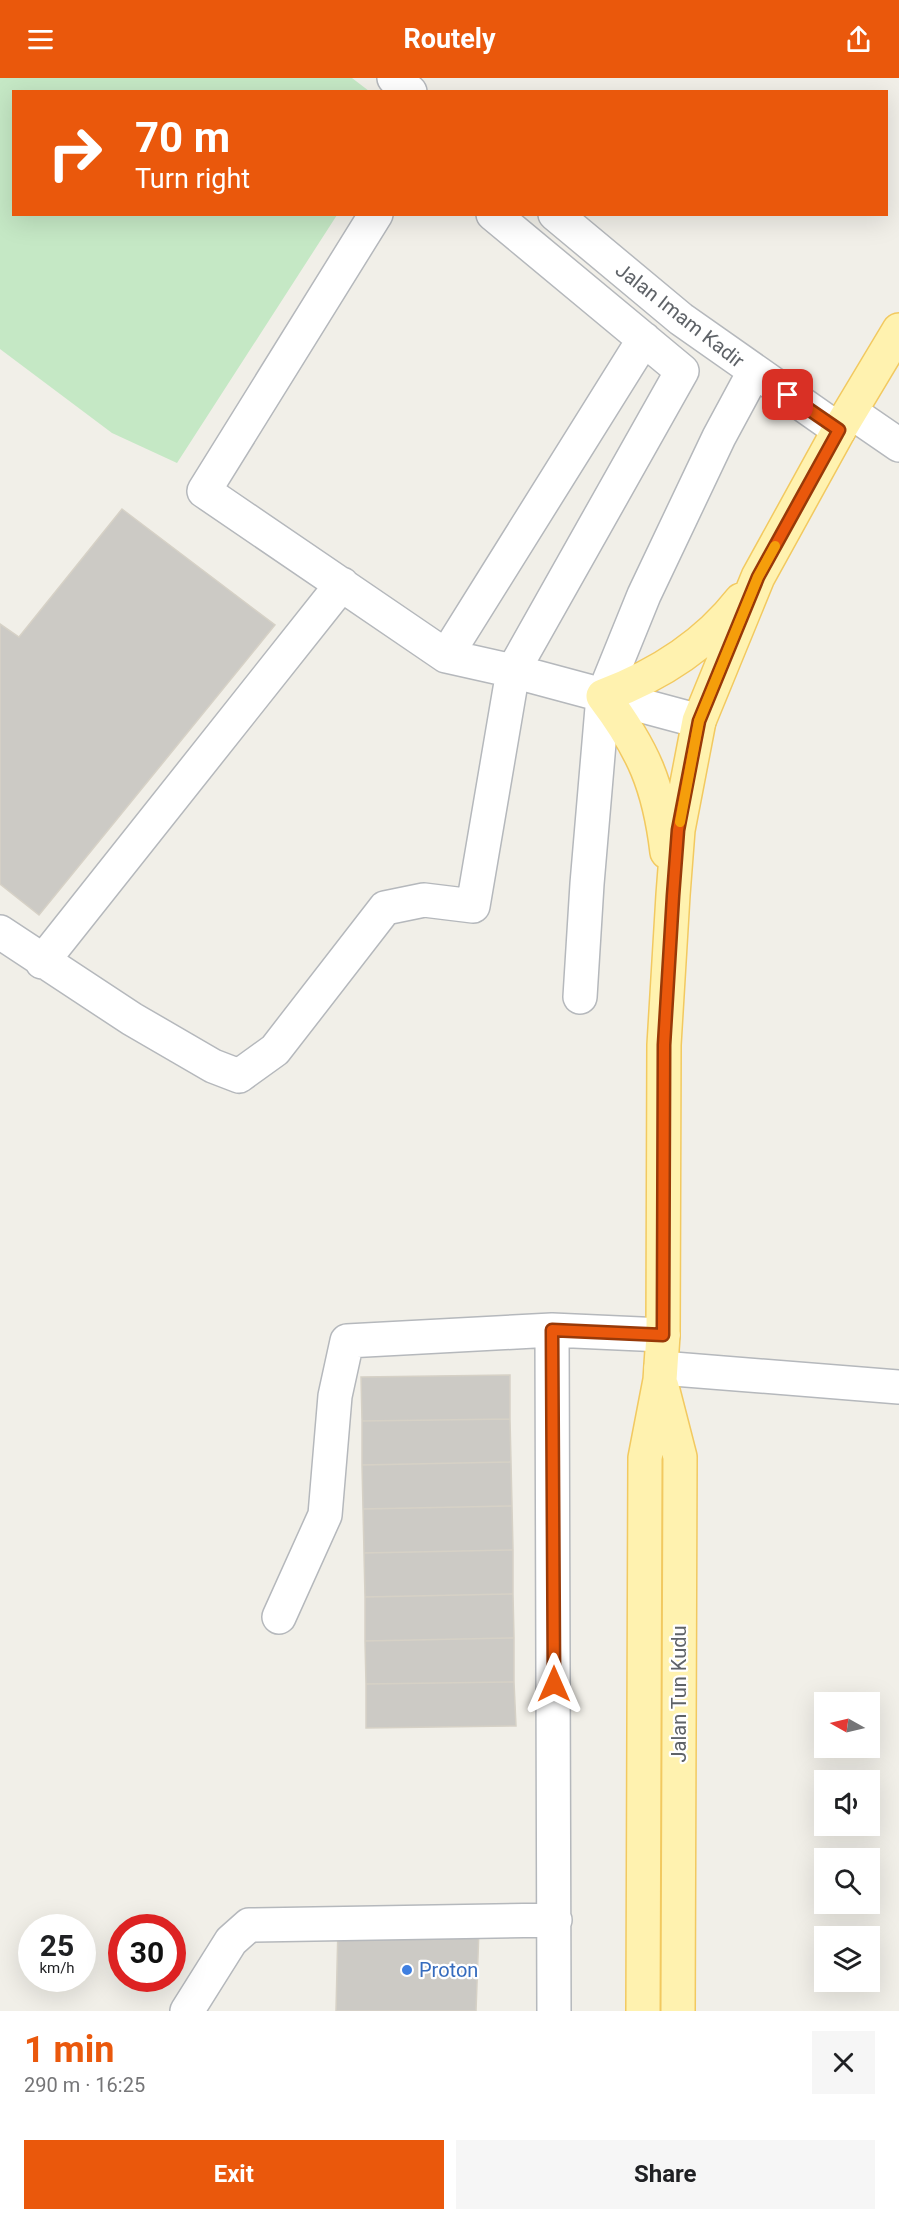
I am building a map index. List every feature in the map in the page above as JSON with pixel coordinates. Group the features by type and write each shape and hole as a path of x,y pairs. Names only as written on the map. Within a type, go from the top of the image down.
{"main road":[{"name":"Jalan Tun Kudu","path":"642,2008 645,1458 660,1374 663,1335 664,1045 678,830 699,721 758,577 899,330"},
{"path":"673,896 658,799 644,758 628,729 603,696 664,669 695,646 729,615 758,577"},
{"name":"Jalan Tun Kudu","path":"660,1374 680,1457 678,2008"}],"street":[{"path":"394,78 408,90"},
{"path":"375,216 204,491 446,656 513,671 699,721"},
{"path":"0,932 42,962 213,1066 239,1076 275,1050 385,908 424,900 473,906 513,671 682,370 495,216"},
{"name":"Jalan Imam Kadir","path":"557,216 681,320 753,372 845,421 899,445"},
{"path":"446,656 644,339"},
{"path":"580,997 589,851 603,696 644,595 719,437 753,372"},
{"path":"42,962 342,584"},
{"path":"552,1330 554,2011"},
{"path":"279,1617 325,1515 335,1396 347,1341 552,1330 663,1335"},
{"path":"660,1374 899,1387"},
{"path":"186,2011 231,1941 249,1925 555,1920"}],"green space":[{"path":"0,78 352,78 368,90 12,90 12,216 336,216 177,463 112,433 0,349"}],"building":[{"path":"122,509 275,625 39,915 0,884 0,624 19,637"},
{"path":"510,1375 510,1419 362,1421 361,1377"},
{"path":"510,1419 511,1462 362,1465 362,1421"},
{"path":"511,1462 512,1506 363,1509 362,1465"},
{"path":"512,1506 513,1550 364,1553 363,1509"},
{"path":"513,1550 513,1594 365,1597 364,1553"},
{"path":"513,1594 514,1638 365,1641 365,1597"},
{"path":"514,1638 514,1682 366,1684 365,1641"},
{"path":"514,1682 516,1726 366,1728 366,1684"},
{"name":"Proton","path":"338,1926 479,1929 476,2011 336,2011"}],"slow traffic":[{"path":"680,822 699,721 758,577 775,546"}],"place":[{"name":"Proton","path":"407,1970"}],"route":[{"path":"554,1684 552,1330 663,1335 664,1045 678,830 699,721 758,577 839,430 788,395"}]}
